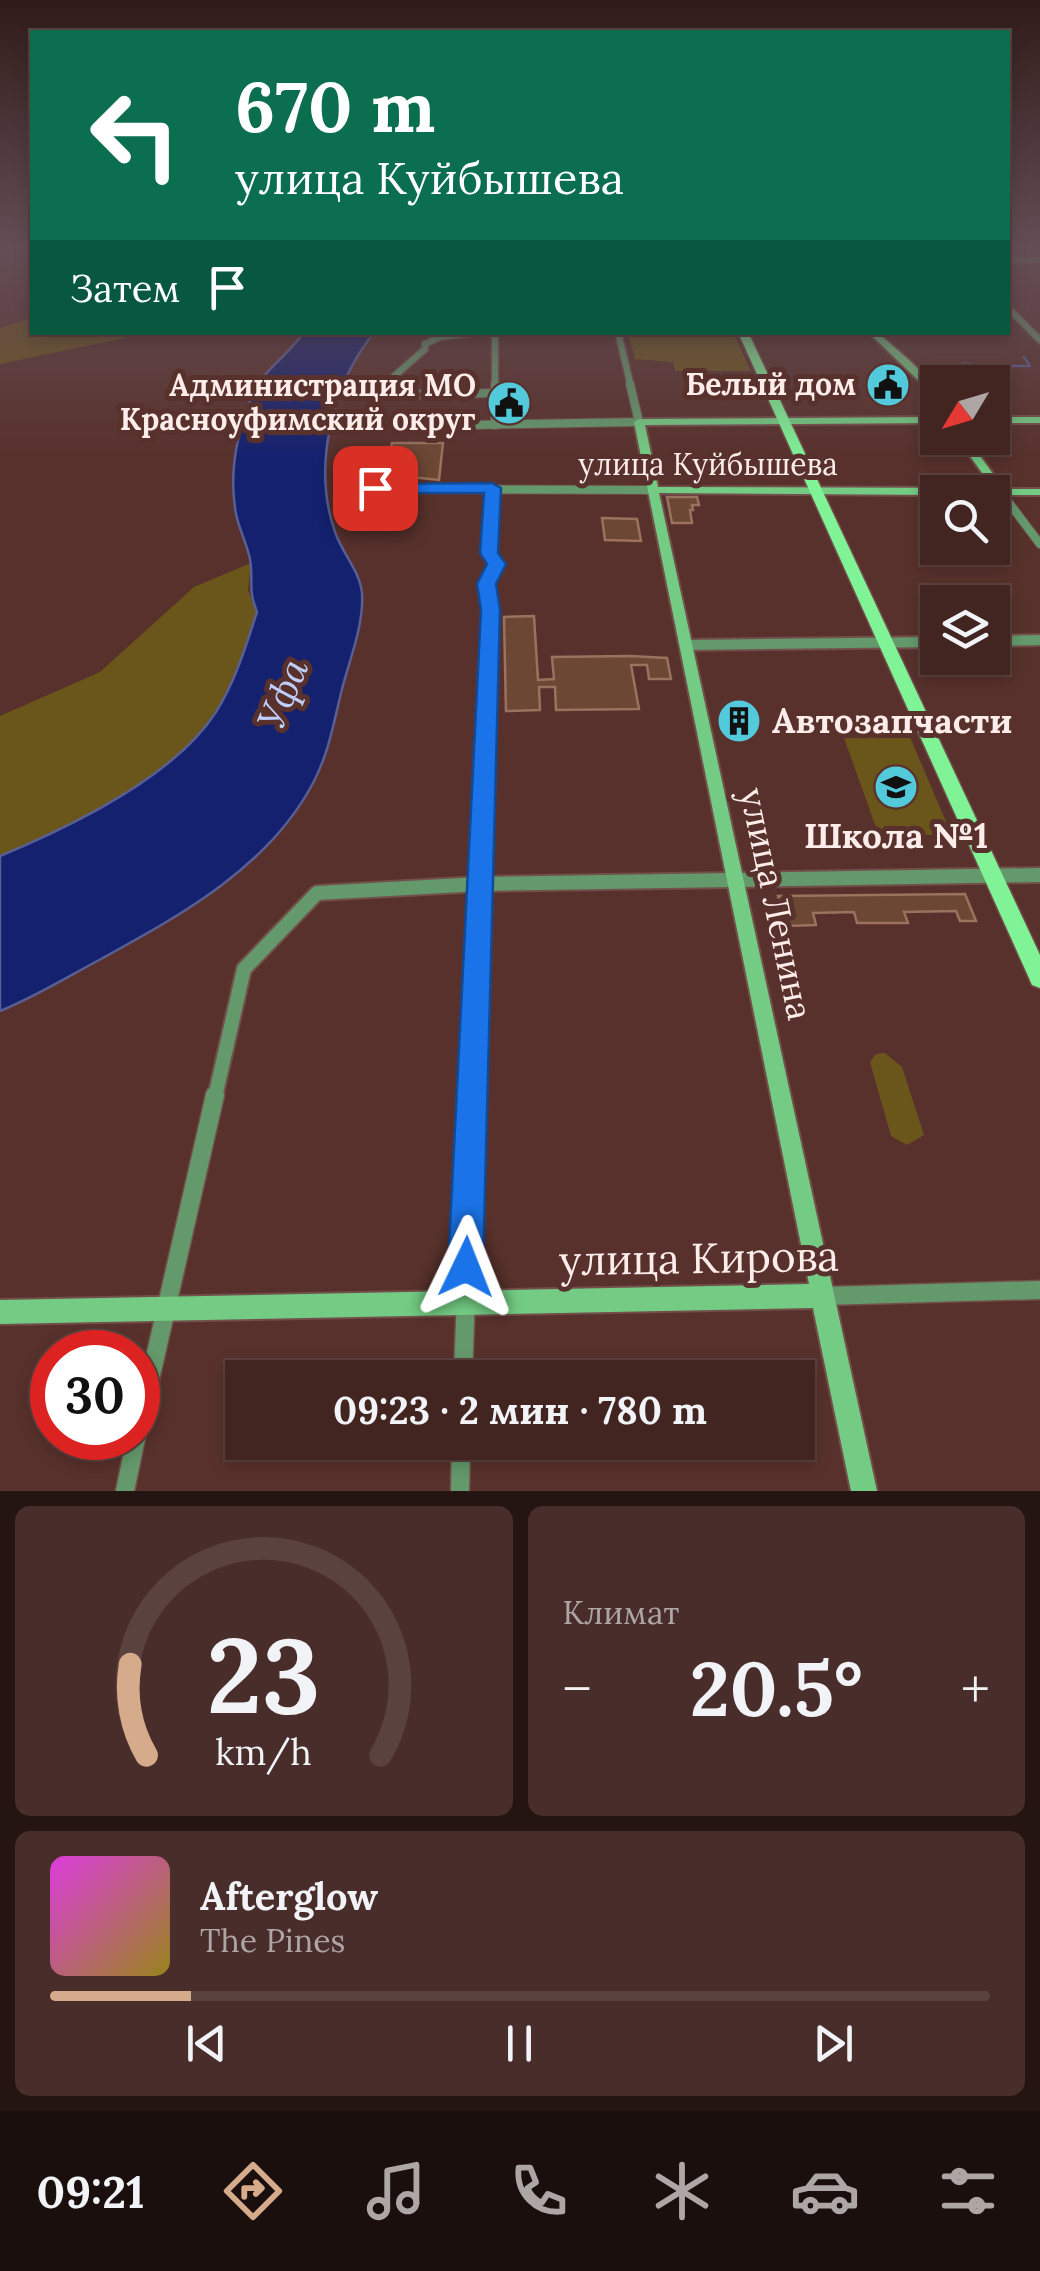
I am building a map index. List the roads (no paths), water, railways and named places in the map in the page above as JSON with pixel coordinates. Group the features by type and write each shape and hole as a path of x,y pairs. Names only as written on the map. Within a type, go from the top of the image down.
{"main road":[{"path":"744,335 1040,978"},
{"path":"875,335 920,377"},
{"path":"638,422 920,420"},
{"path":"1010,420 1040,420"},
{"name":"улица Ленина","path":"638,422 738,880 864,1491"},
{"name":"улица Куйбышева","path":"654,490 920,491"},
{"name":"улица Куйбышева","path":"1010,491 1040,492"},
{"name":"улица Кирова","path":"0,1312 823,1296"}],"street":[{"path":"1019,320 1040,340"},
{"path":"1027,328 1040,328"},
{"path":"455,335 425,344 416,358 382,384 380,392 494,393"},
{"path":"495,335 495,424"},
{"name":"улица Ленина","path":"619,335 638,422"},
{"path":"472,425 638,422"},
{"name":"улица Куйбышева","path":"375,488 654,490"},
{"path":"463,1360 490,610 487,584 496,564 489,553 492,488"},
{"path":"1010,504 1040,544"},
{"path":"1010,641 1040,640"},
{"path":"687,645 920,642"},
{"path":"159,1330 244,969 317,893 480,884 1040,875"},
{"name":"улица Кирова","path":"823,1296 1040,1290"},
{"path":"125,1491 132,1460"},
{"path":"460,1491 461,1460"}],"water":[{"name":"Уфа","path":"301,335 373,335 347,376 337,401 326,454 328,507 338,540 358,577 362,605 356,641 319,772 295,813 273,840 220,886 131,942 0,1011 0,856 88,815 174,758 216,712 234,676 257,612 250,559 234,498 236,452 254,392"}],"waterway":[{"path":"1010,366 1030,366 1024,357"},
{"path":"963,363 986,365"}],"place":[{"name":"Белый дом","path":"888,385"},
{"name":"Администрация МО Красноуфимский округ","path":"509,403"},
{"name":"Автозапчасти","path":"739,721"},
{"name":"Школа №1","path":"896,787"}]}
